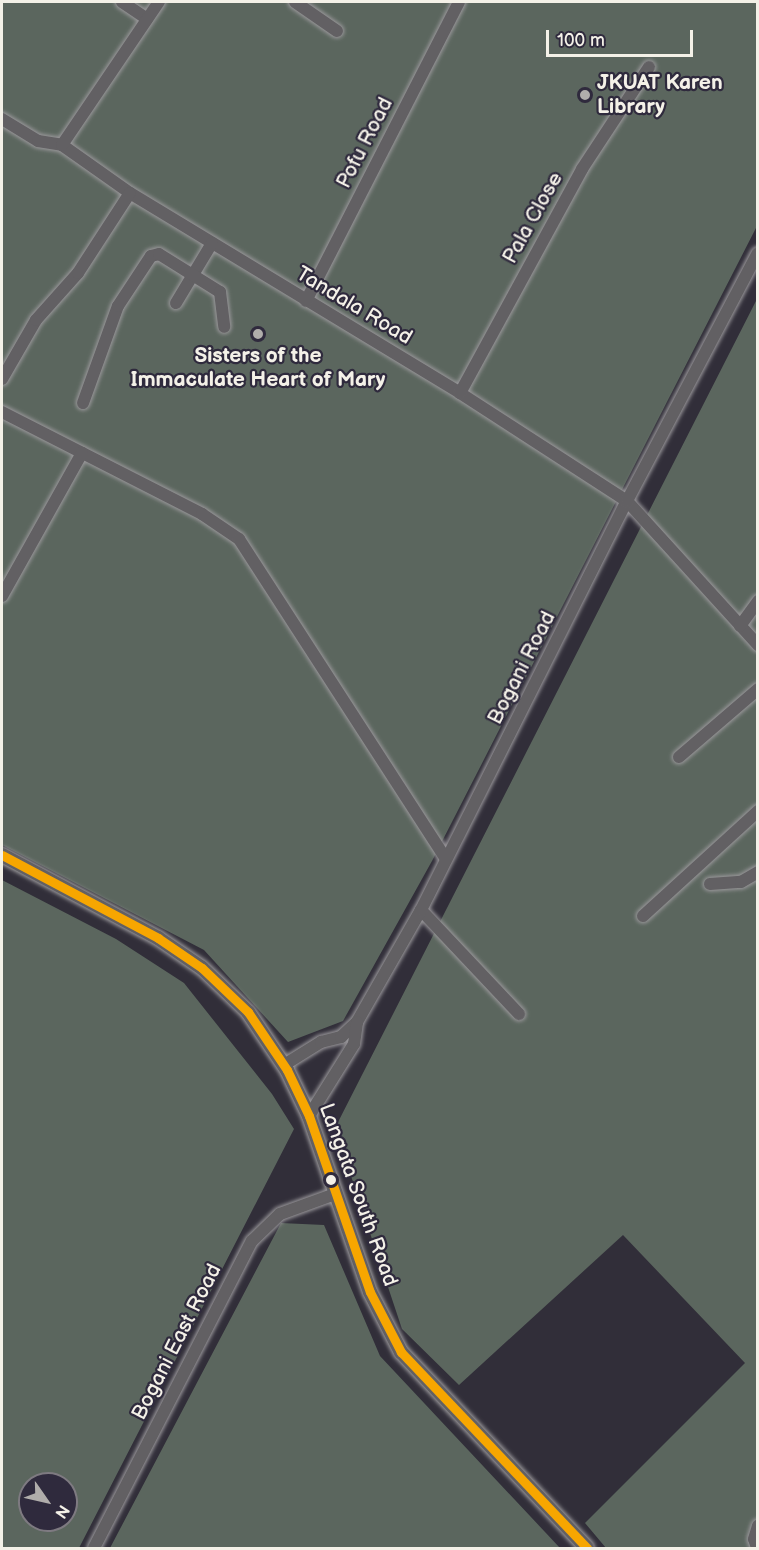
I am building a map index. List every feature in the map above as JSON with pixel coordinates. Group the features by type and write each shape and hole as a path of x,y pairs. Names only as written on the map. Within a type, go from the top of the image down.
{"street":[{"path":"122,2 147,19"},
{"path":"2,119 38,141 62,145 159,2"},
{"path":"296,2 337,31"},
{"name":"Pofu Road","path":"306,301 459,2"},
{"name":"Pala Close","path":"460,393 582,169 649,67"},
{"name":"Tandala Road","path":"62,145 130,193 460,393 627,501 758,645"},
{"path":"2,379 36,320 78,273 130,193"},
{"path":"176,303 212,243"},
{"name":"Bogani Road","path":"284,1065 321,1042 341,1036 357,1022 421,910 627,501 758,253"},
{"path":"83,403 118,306 151,256 159,254 220,292 224,327"},
{"path":"2,412 202,514 239,539 446,859"},
{"path":"2,596 82,453"},
{"path":"740,626 758,601"},
{"path":"679,757 758,689"},
{"path":"643,916 758,811"},
{"name":"Langata South Road","path":"2,855 134,922 202,968 248,1012 284,1065 309,1116 370,1292 401,1352 587,1548"},
{"path":"710,884 741,882 758,872"},
{"path":"421,910 519,1014"},
{"path":"309,1116 354,1044 357,1022"},
{"name":"Bogani East Road","path":"94,1548 252,1240 271,1219 335,1194"},
{"path":"757,1548 754,1539 758,1526"}],"shaded area":[{"path":"2,2 757,2 757,226 432,861 343,1021 288,1042 204,950 2,845"},
{"path":"757,299 757,1548 606,1548 585,1523 745,1363 623,1235 459,1385 402,1329 335,1128"},
{"path":"2,880 116,939 184,983 272,1094 294,1129 79,1548 2,1548"},
{"path":"281,1223 324,1225 380,1356 560,1548 110,1548"}],"transit line":[{"path":"2,855 158,938 202,968 248,1012 287,1070 309,1116 370,1292 401,1352 587,1548"}],"place":[{"name":"JKUAT Karen Library","path":"585,95"},
{"name":"Sisters of the Immaculate Heart of Mary","path":"258,334"}]}
